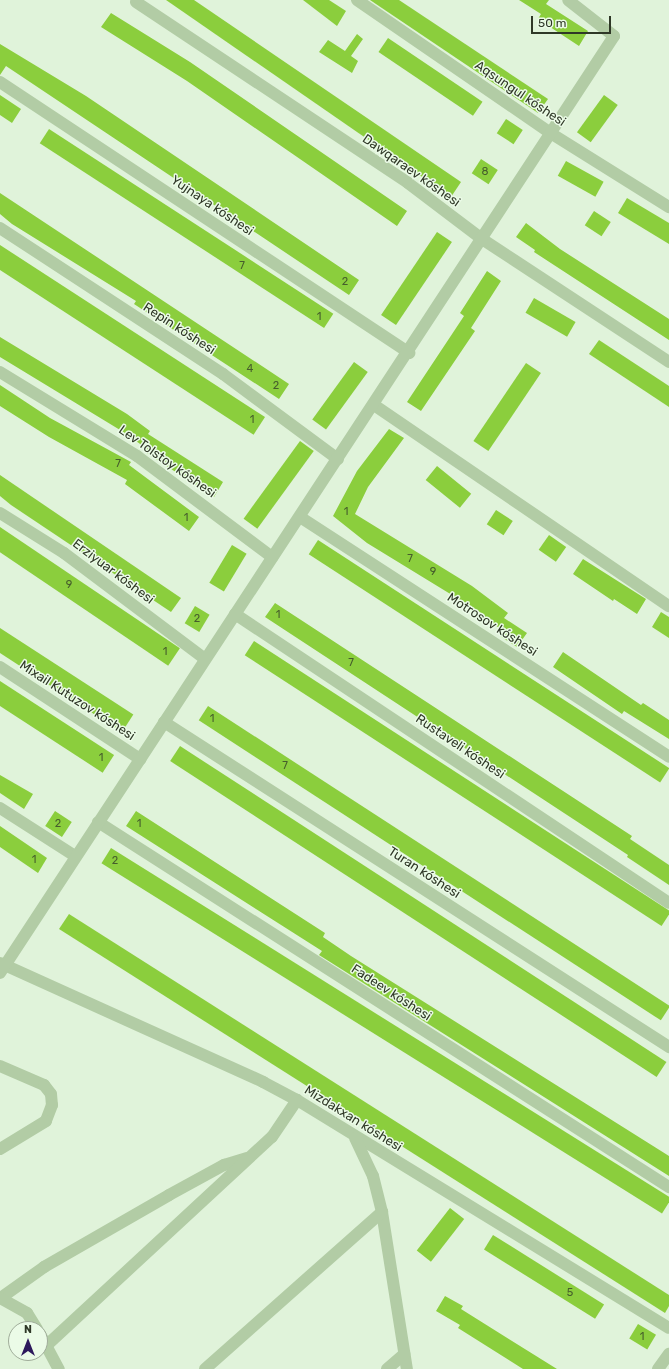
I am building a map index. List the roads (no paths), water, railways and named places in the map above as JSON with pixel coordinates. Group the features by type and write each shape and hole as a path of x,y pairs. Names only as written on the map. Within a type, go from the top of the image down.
{"street":[{"name":"Aqsungul kóshesi","path":"357,0 552,134 669,207"},
{"path":"1,967 374,405 552,134 614,36 568,0"},
{"name":"Dawqaraev kóshesi","path":"136,2 408,183 482,239 669,362"},
{"name":"Yujnaya kóshesi","path":"0,82 408,353"},
{"name":"Repin kóshesi","path":"0,228 223,374 338,459"},
{"name":"Lev Tolstoy kóshesi","path":"0,372 137,456 272,557"},
{"path":"374,405 669,606"},
{"name":"Erziyuar kóshesi","path":"0,513 64,553 206,659"},
{"name":"Motrosov kóshesi","path":"300,517 669,757"},
{"name":"Rustaveli kóshesi","path":"235,614 669,902"},
{"name":"Mixail Kutuzov kóshesi","path":"0,667 140,759"},
{"name":"Turan kóshesi","path":"164,722 669,1047"},
{"path":"0,808 75,856"},
{"name":"Fadeev kóshesi","path":"98,822 669,1187"},
{"name":"Mizdakxan kóshesi","path":"1,967 297,1100 356,1138 669,1328"},
{"path":"0,1066 44,1085 51,1094 52,1105 46,1122 0,1149"},
{"path":"48,1344 272,1136 297,1100"},
{"path":"356,1138 373,1176 382,1212 407,1369"},
{"path":"32,1321 27,1313 1,1297 44,1267 169,1195 224,1165 249,1158"},
{"path":"204,1369 382,1212"},
{"path":"48,1347 59,1369"},
{"path":"387,1369 404,1354"},
{"path":"658,1369 669,1354"}]}
